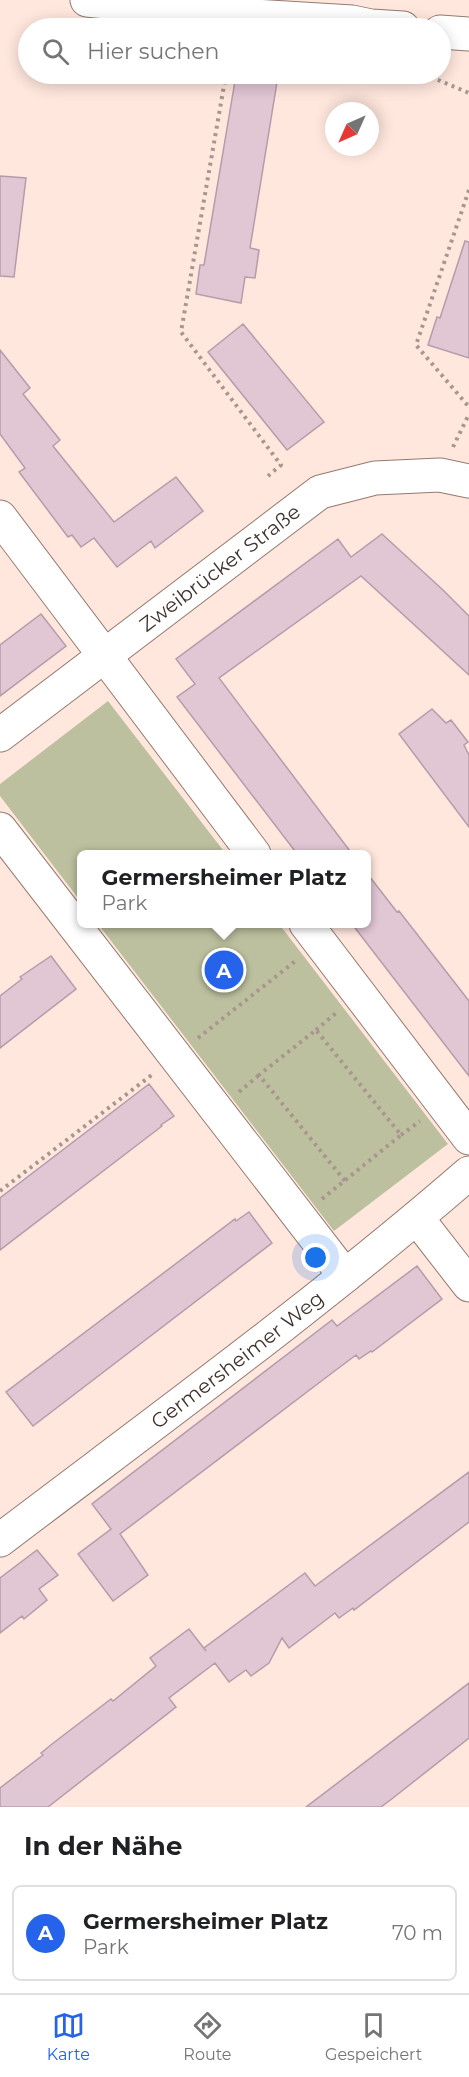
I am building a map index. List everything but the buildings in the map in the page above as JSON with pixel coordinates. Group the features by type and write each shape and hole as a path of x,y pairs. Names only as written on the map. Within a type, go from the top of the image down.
{"street":[{"path":"87,0 286,18"},
{"path":"451,33 469,34"},
{"name":"Zweibrücker Straße","path":"0,735 320,492 375,478 454,478"},
{"path":"0,518 250,850"},
{"path":"0,829 345,1276"},
{"path":"309,928 469,1138"},
{"name":"Germersheimer Weg","path":"0,1540 345,1276 469,1173"},
{"path":"417,1218 469,1285"}],"path":[{"path":"224,84 181,332 281,465 268,476"},
{"path":"448,84 469,93"},
{"path":"469,190 416,345 469,407"},
{"path":"454,478 469,414"},
{"path":"195,1040 298,958"},
{"path":"236,1094 339,1011"},
{"path":"316,1030 401,1135"},
{"path":"0,1191 154,1074"},
{"path":"259,1075 345,1181"},
{"path":"319,1202 422,1119"}],"green space":[{"path":"108,701 223,850 77,850 77,897 0,796 0,784"},
{"path":"101,928 282,928 448,1144 334,1231"}],"place":[{"name":"Germersheimer Platz","path":"224,970"}]}
